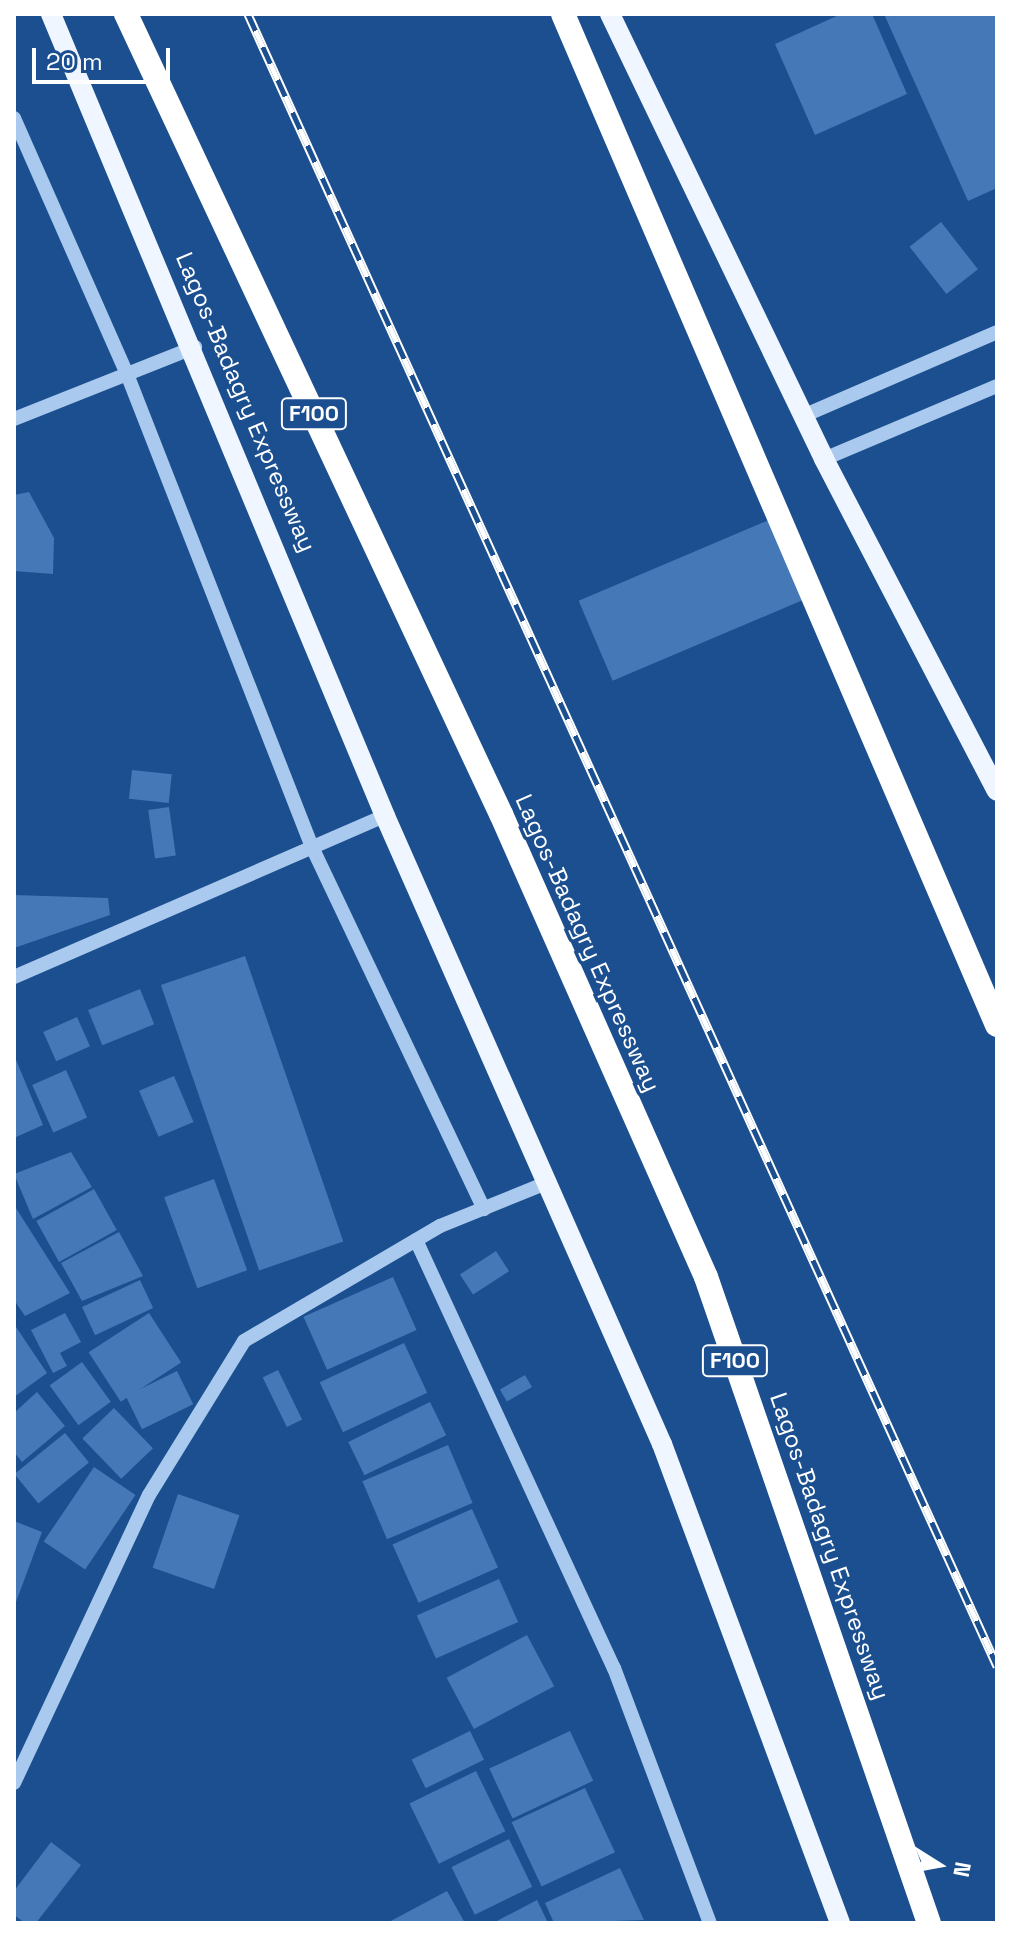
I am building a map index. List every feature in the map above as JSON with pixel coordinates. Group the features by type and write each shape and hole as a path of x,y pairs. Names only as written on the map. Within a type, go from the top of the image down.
{"highway":[{"name":"Lagos-Badagry Expressway","path":"126,14 495,800 706,1277 929,1923"},
{"path":"563,14 997,1025"}],"main road":[{"name":"Lagos-Badagry Expressway","path":"51,14 195,347 385,816 662,1444 840,1923"},
{"path":"610,14 824,459 997,791"}],"street":[{"path":"14,118 127,374 312,847 484,1209"},
{"path":"803,416 997,332"},
{"path":"14,419 195,347"},
{"path":"824,459 997,386"},
{"path":"14,977 385,816"},
{"path":"14,1783 149,1495 244,1341 416,1240 549,1182"},
{"path":"416,1240 614,1668 710,1923"}],"building":[{"path":"841,14 872,14 907,94 815,135 775,44"},
{"path":"884,14 997,14 997,188 968,201"},
{"path":"941,222 978,269 946,294 909,247"},
{"path":"29,492 54,538 53,574 14,571 14,495"},
{"path":"783,514 817,594 613,681 579,601"},
{"path":"132,770 172,774 169,803 129,799"},
{"path":"169,807 176,856 155,858 148,810"},
{"path":"14,895 108,898 110,915 14,948"},
{"path":"245,956 343,1242 259,1271 161,985"},
{"path":"140,989 154,1024 102,1045 88,1010"},
{"path":"77,1017 90,1046 56,1061 43,1032"},
{"path":"14,1055 43,1125 14,1138"},
{"path":"66,1070 87,1118 53,1133 32,1085"},
{"path":"174,1076 194,1122 159,1137 139,1091"},
{"path":"71,1152 92,1187 33,1219 14,1174"},
{"path":"214,1179 247,1270 197,1288 164,1197"},
{"path":"94,1189 117,1230 59,1262 36,1221"},
{"path":"14,1205 70,1293 25,1316 14,1300"},
{"path":"119,1232 143,1276 82,1301 61,1263"},
{"path":"496,1251 509,1271 473,1295 460,1274"},
{"path":"393,1277 417,1330 327,1370 303,1317"},
{"path":"140,1280 153,1308 95,1335 82,1307"},
{"path":"65,1313 81,1342 60,1353 67,1366 53,1373 31,1330"},
{"path":"149,1313 181,1362 121,1402 89,1352"},
{"path":"14,1324 47,1373 14,1397"},
{"path":"404,1343 427,1393 343,1432 320,1382"},
{"path":"82,1362 111,1402 78,1425 50,1386"},
{"path":"278,1370 302,1419 287,1427 263,1377"},
{"path":"177,1371 193,1404 142,1429 126,1396"},
{"path":"525,1375 532,1387 507,1402 500,1390"},
{"path":"37,1392 65,1426 22,1462 14,1452 14,1413"},
{"path":"430,1402 446,1435 364,1475 348,1442"},
{"path":"114,1408 153,1448 121,1479 82,1439"},
{"path":"65,1433 89,1463 38,1503 14,1474"},
{"path":"448,1445 473,1503 387,1539 362,1481"},
{"path":"94,1467 135,1495 85,1570 44,1542"},
{"path":"178,1494 239,1515 214,1589 153,1568"},
{"path":"472,1509 498,1567 419,1603 393,1544"},
{"path":"14,1521 42,1532 16,1602 14,1601"},
{"path":"499,1579 518,1622 436,1659 417,1616"},
{"path":"527,1635 554,1686 474,1729 447,1678"},
{"path":"470,1731 484,1760 426,1788 412,1759"},
{"path":"570,1731 593,1781 513,1818 489,1769"},
{"path":"476,1771 505,1831 439,1864 409,1803"},
{"path":"585,1788 615,1852 542,1887 512,1822"},
{"path":"509,1839 532,1887 475,1915 451,1867"},
{"path":"51,1842 81,1865 36,1923 25,1923 14,1915 14,1891"},
{"path":"620,1868 644,1920 554,1923 545,1903"},
{"path":"447,1891 465,1923 387,1923"},
{"path":"537,1900 548,1923 493,1923"}],"railway":[{"path":"248,14 997,1666"}]}
